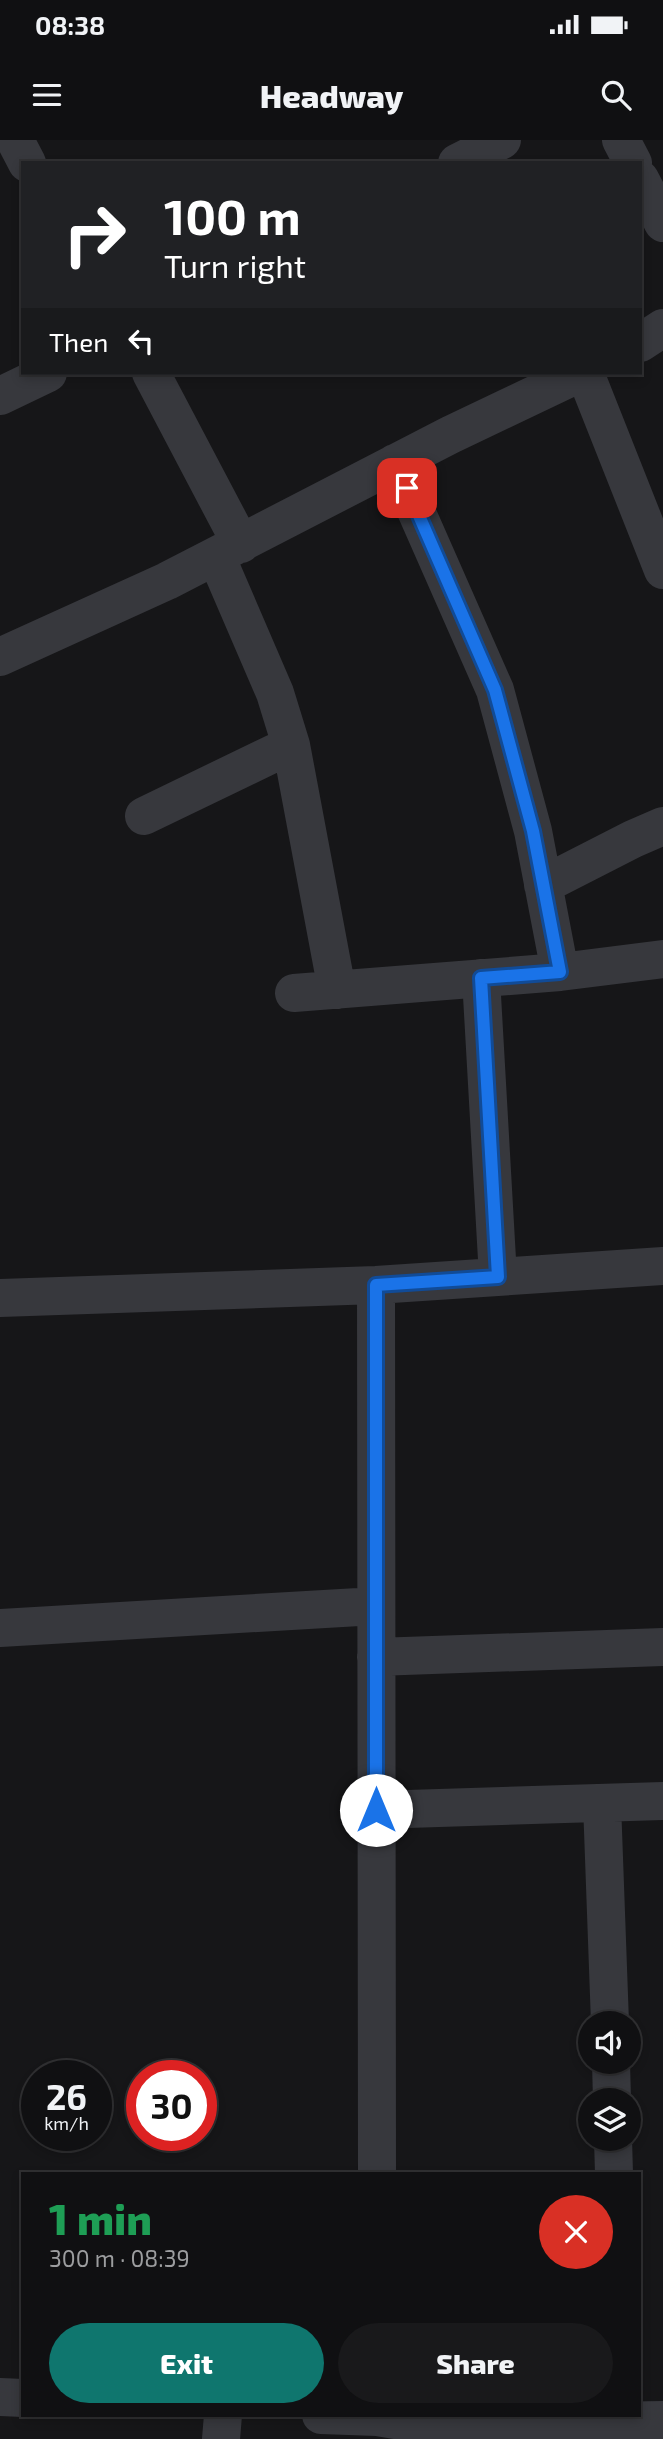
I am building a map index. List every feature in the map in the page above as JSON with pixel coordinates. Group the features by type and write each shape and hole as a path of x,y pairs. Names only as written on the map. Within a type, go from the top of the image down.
{"street":[{"path":"15,140 26,161"},
{"path":"461,161 502,140"},
{"path":"621,140 632,161"},
{"path":"642,183 663,223"},
{"path":"642,342 663,328"},
{"path":"0,396 44,375"},
{"path":"152,375 228,550 275,694 290,745 337,990"},
{"path":"0,657 228,550 396,463 579,375"},
{"path":"584,375 663,570"},
{"path":"396,463 495,690 533,831 560,972"},
{"path":"144,816 290,745"},
{"path":"543,885 663,826"},
{"path":"294,993 560,972 663,959"},
{"path":"481,978 498,1277"},
{"path":"0,1298 376,1285 663,1266"},
{"path":"376,1285 377,2172"},
{"path":"0,1628 376,1606"},
{"path":"376,1657 663,1647"},
{"path":"376,1810 663,1801"},
{"path":"602,1803 610,2011"},
{"path":"613,2151 614,2172"},
{"path":"0,2397 21,2398"},
{"path":"220,2439 223,2417"},
{"path":"380,2417 419,2431 621,2425 663,2420"}],"route":[{"path":"376,1810 376,1285 498,1277 481,978 560,972 533,831 495,690 407,488"}]}
